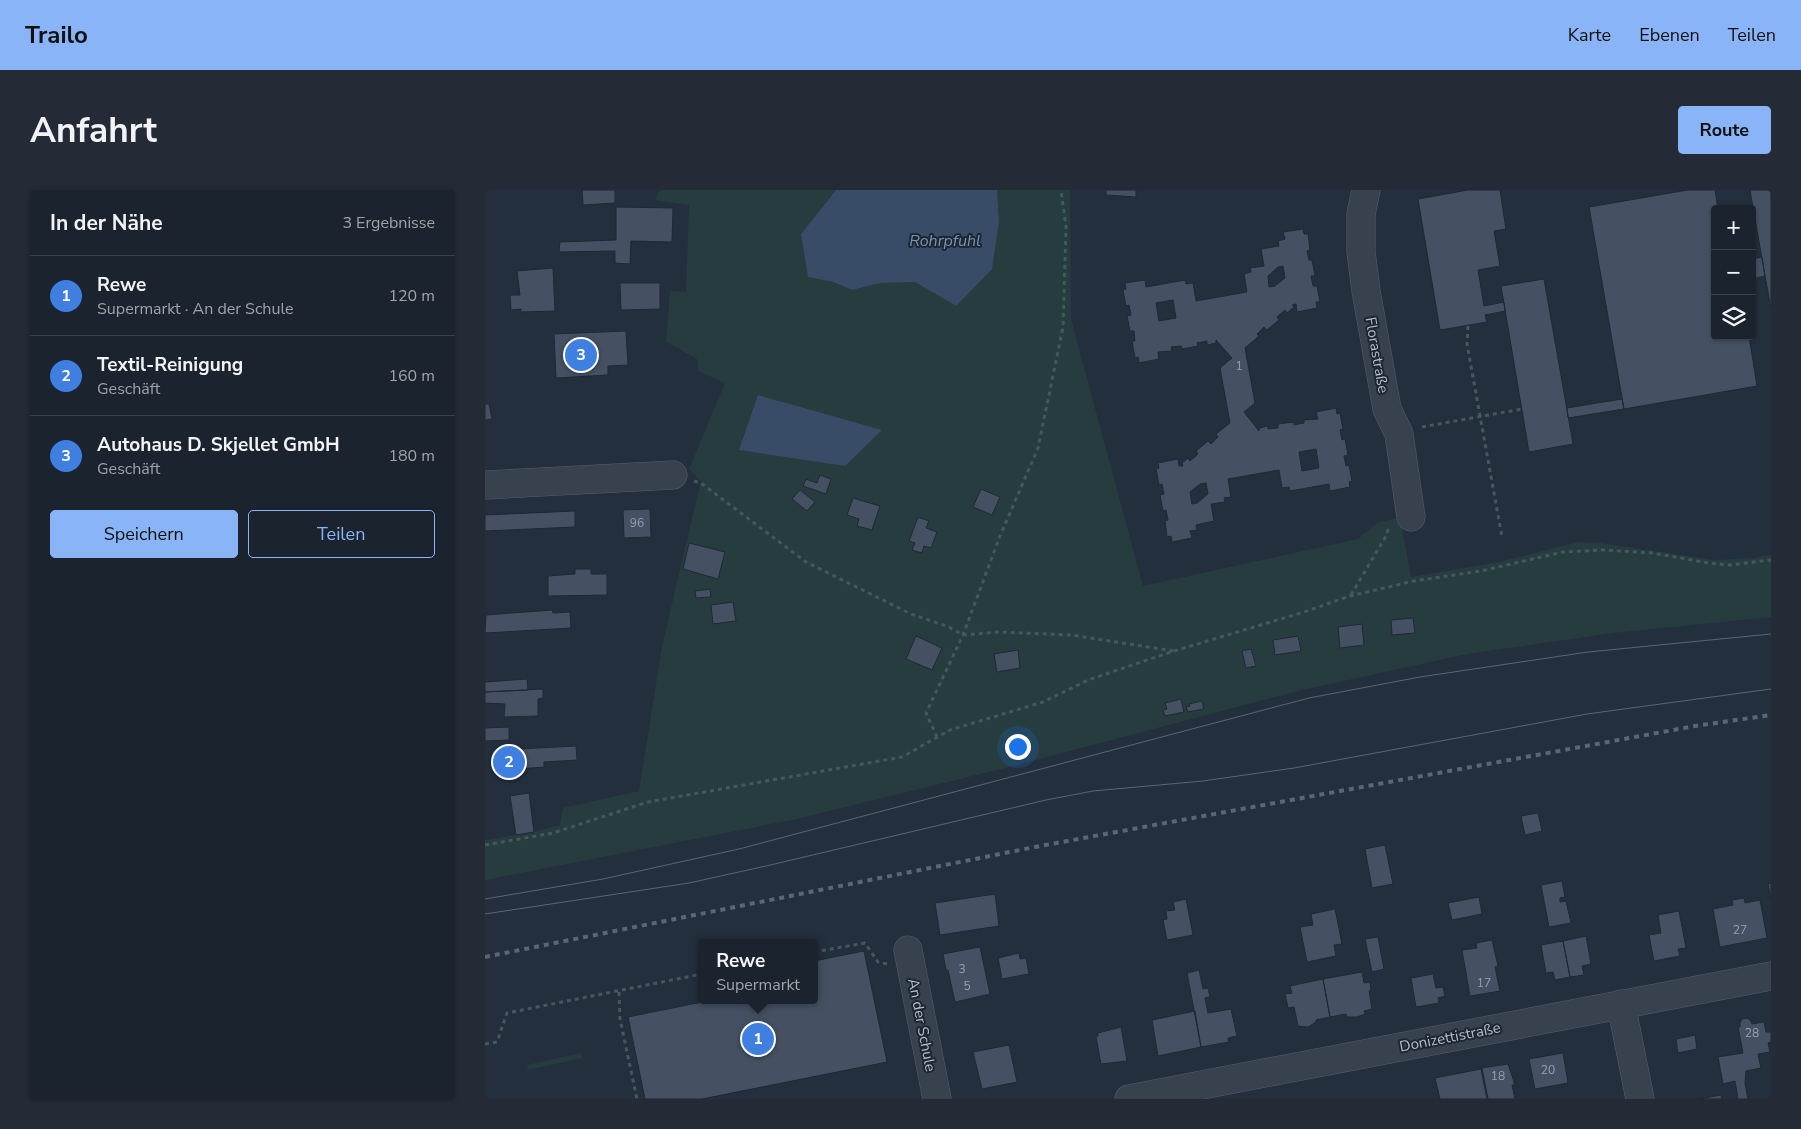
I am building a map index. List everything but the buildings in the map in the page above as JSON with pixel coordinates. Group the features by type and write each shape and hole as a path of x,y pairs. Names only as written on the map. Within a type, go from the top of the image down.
{"street":[{"name":"Florastraße","path":"1366,190 1361,214 1361,252 1387,409 1399,434 1411,512"},
{"path":"485,485 673,475"},
{"name":"An der Schule","path":"900,958 937,1099"},
{"name":"Donizettistraße","path":"1129,1099 1771,976"},
{"path":"1621,1004 1640,1099"}],"path":[{"path":"937,737 926,713 963,635 1000,536 1038,448 1063,327 1066,227 1061,190"},
{"path":"1468,326 1467,344 1502,537"},
{"path":"1399,434 1428,425 1522,409"},
{"path":"673,475 701,483 806,562 911,614 949,627 963,635 998,632 1071,635 1174,651"},
{"path":"1350,596 1386,536 1393,514 1411,512"},
{"path":"485,846 553,833 647,802 902,757 950,730 1043,702 1088,680 1350,596 1414,581 1481,571 1563,552 1603,550 1653,553 1729,565 1771,560"},
{"path":"818,951 865,943 878,962 900,958"},
{"path":"485,1044 497,1042 507,1013 698,975"},
{"path":"619,992 620,1019 637,1099"}],"green space":[{"path":"660,190 836,190 801,234 808,277 833,282 852,290 881,283 915,282 956,306 999,221 997,190 1070,190 1071,319 1143,586 1358,539 1378,522 1400,518 1411,577 1499,562 1578,542 1600,543 1715,560 1771,555 1771,617 1613,633 1467,654 1298,691 1009,767 797,819 485,880 485,840 534,832 560,825 563,808 639,791 662,646 701,481 689,469 725,383 698,371 697,359 666,342 670,291 686,292 689,205 655,200"},
{"path":"581,1053 582,1058 528,1070 527,1065"}],"water":[{"name":"Rohrpfuhl","path":"836,190 997,190 999,221 992,269 956,306 915,282 881,283 852,290 833,282 808,277 801,234"},
{"path":"758,395 882,430 845,466 739,450"}],"tram line":[{"path":"485,899 603,879 739,849 1309,698 1420,677 1588,652 1771,634"},
{"path":"485,914 689,883 1046,800 1093,791 1203,781 1294,768 1587,714 1771,689"}],"railway":[{"path":"485,957 1040,846 1695,726 1771,715"}],"place":[{"name":"Autohaus D. Skjellet GmbH","path":"581,355"},
{"name":"Textil-Reinigung","path":"509,762"},
{"name":"Rewe","path":"758,1039"}]}
